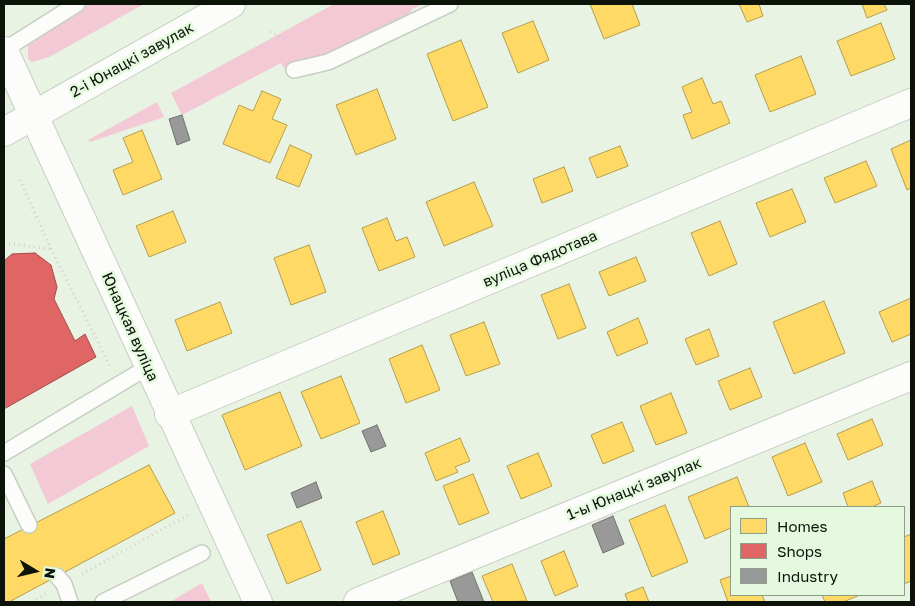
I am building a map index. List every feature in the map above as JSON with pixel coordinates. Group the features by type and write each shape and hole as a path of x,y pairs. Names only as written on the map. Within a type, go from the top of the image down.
{"street":[{"name":"2-і Юнацкі завулак","path":"4,132 231,4"},
{"name":"Юнацкая вуліца","path":"4,51 169,414 227,531 258,602"},
{"name":"вуліца Фядотава","path":"169,414 911,103"},
{"name":"1-ы Юнацкі завулак","path":"358,602 911,376"}],"lane":[{"path":"4,51 77,4"},
{"path":"294,70 328,62 450,4"},
{"path":"4,453 148,367"},
{"path":"4,474 29,524"},
{"path":"103,602 202,553"},
{"path":"60,580 70,602"}],"path":[{"path":"270,32 306,48"},
{"path":"4,243 51,249"},
{"path":"32,602 60,580 194,512"}],"shaded area":[{"path":"89,4 144,4 49,57 32,62 28,59 28,45 35,34 66,19"},
{"path":"334,4 423,4 412,9 411,12 379,33 341,51 284,68 281,63 182,115 171,93"},
{"path":"157,102 164,117 90,142 88,140"},
{"path":"132,406 149,446 48,504 30,464"},
{"path":"202,583 211,602 170,602"}],"building: Homes":[{"path":"590,4 632,4 640,25 604,39"},
{"path":"739,4 759,4 763,16 747,22"},
{"path":"862,4 884,4 887,10 867,18"},
{"path":"533,21 549,60 518,73 502,33"},
{"path":"881,23 895,59 851,76 837,41"},
{"path":"461,40 488,107 453,121 427,54"},
{"path":"801,56 816,94 770,112 755,75"},
{"path":"702,78 713,104 721,101 730,123 692,139 683,115 692,112 682,87"},
{"path":"377,89 396,139 356,155 336,105"},
{"path":"262,91 281,99 272,119 287,125 270,163 223,144 239,105 253,111"},
{"path":"142,130 162,179 123,195 113,170 133,162 123,138"},
{"path":"911,140 911,188 907,190 891,149"},
{"path":"290,145 312,155 299,187 276,178"},
{"path":"620,146 628,166 597,178 589,158"},
{"path":"866,161 877,186 835,203 824,178"},
{"path":"564,167 573,191 542,203 533,179"},
{"path":"474,182 493,226 444,246 426,202"},
{"path":"792,189 806,222 770,237 756,203"},
{"path":"173,211 186,242 149,257 136,226"},
{"path":"387,218 396,241 407,237 415,257 379,271 362,228"},
{"path":"720,221 737,264 709,276 691,233"},
{"path":"309,245 326,292 291,305 274,258"},
{"path":"636,257 646,281 609,296 599,272"},
{"path":"569,284 586,328 558,339 541,295"},
{"path":"911,298 911,334 892,342 879,312"},
{"path":"824,301 845,353 794,374 773,322"},
{"path":"220,302 232,333 187,351 175,320"},
{"path":"638,318 648,343 617,356 607,332"},
{"path":"484,322 500,364 466,376 450,335"},
{"path":"709,329 719,356 696,365 685,339"},
{"path":"422,345 440,390 406,403 389,359"},
{"path":"750,368 762,397 730,410 718,381"},
{"path":"341,376 360,423 321,439 301,392"},
{"path":"280,392 302,446 245,470 222,415"},
{"path":"671,393 687,433 656,445 640,406"},
{"path":"872,419 883,445 848,460 837,434"},
{"path":"622,422 634,451 603,464 591,435"},
{"path":"460,438 470,461 455,467 458,472 436,481 425,453"},
{"path":"805,443 822,482 788,496 772,457"},
{"path":"538,453 552,486 521,499 507,466"},
{"path":"149,465 175,513 9,602 4,602 4,539"},
{"path":"473,474 489,513 459,525 443,486"},
{"path":"737,477 749,506 730,506 730,528 705,539 688,497"},
{"path":"872,481 881,503 874,506 848,506 843,493"},
{"path":"665,505 688,562 652,577 629,520"},
{"path":"383,511 400,554 373,565 356,522"},
{"path":"301,521 321,570 287,584 267,535"},
{"path":"911,534 911,581 905,584 905,537"},
{"path":"564,551 578,586 555,596 541,561"},
{"path":"512,564 527,601 493,602 482,576"},
{"path":"730,576 730,596 762,596 765,602 728,602 720,580"},
{"path":"643,587 649,602 628,602 625,594"},
{"path":"822,596 858,596 843,602 825,602"}],"building: Shops":[{"path":"35,253 51,265 57,287 54,299 75,341 85,334 96,357 4,409 4,261 12,254"}],"building: Industry":[{"path":"182,115 190,140 177,145 169,119"},
{"path":"377,425 386,446 371,452 362,431"},
{"path":"316,482 322,498 297,508 291,493"},
{"path":"613,516 624,544 603,553 592,525"},
{"path":"472,572 484,602 458,602 450,581"}]}
